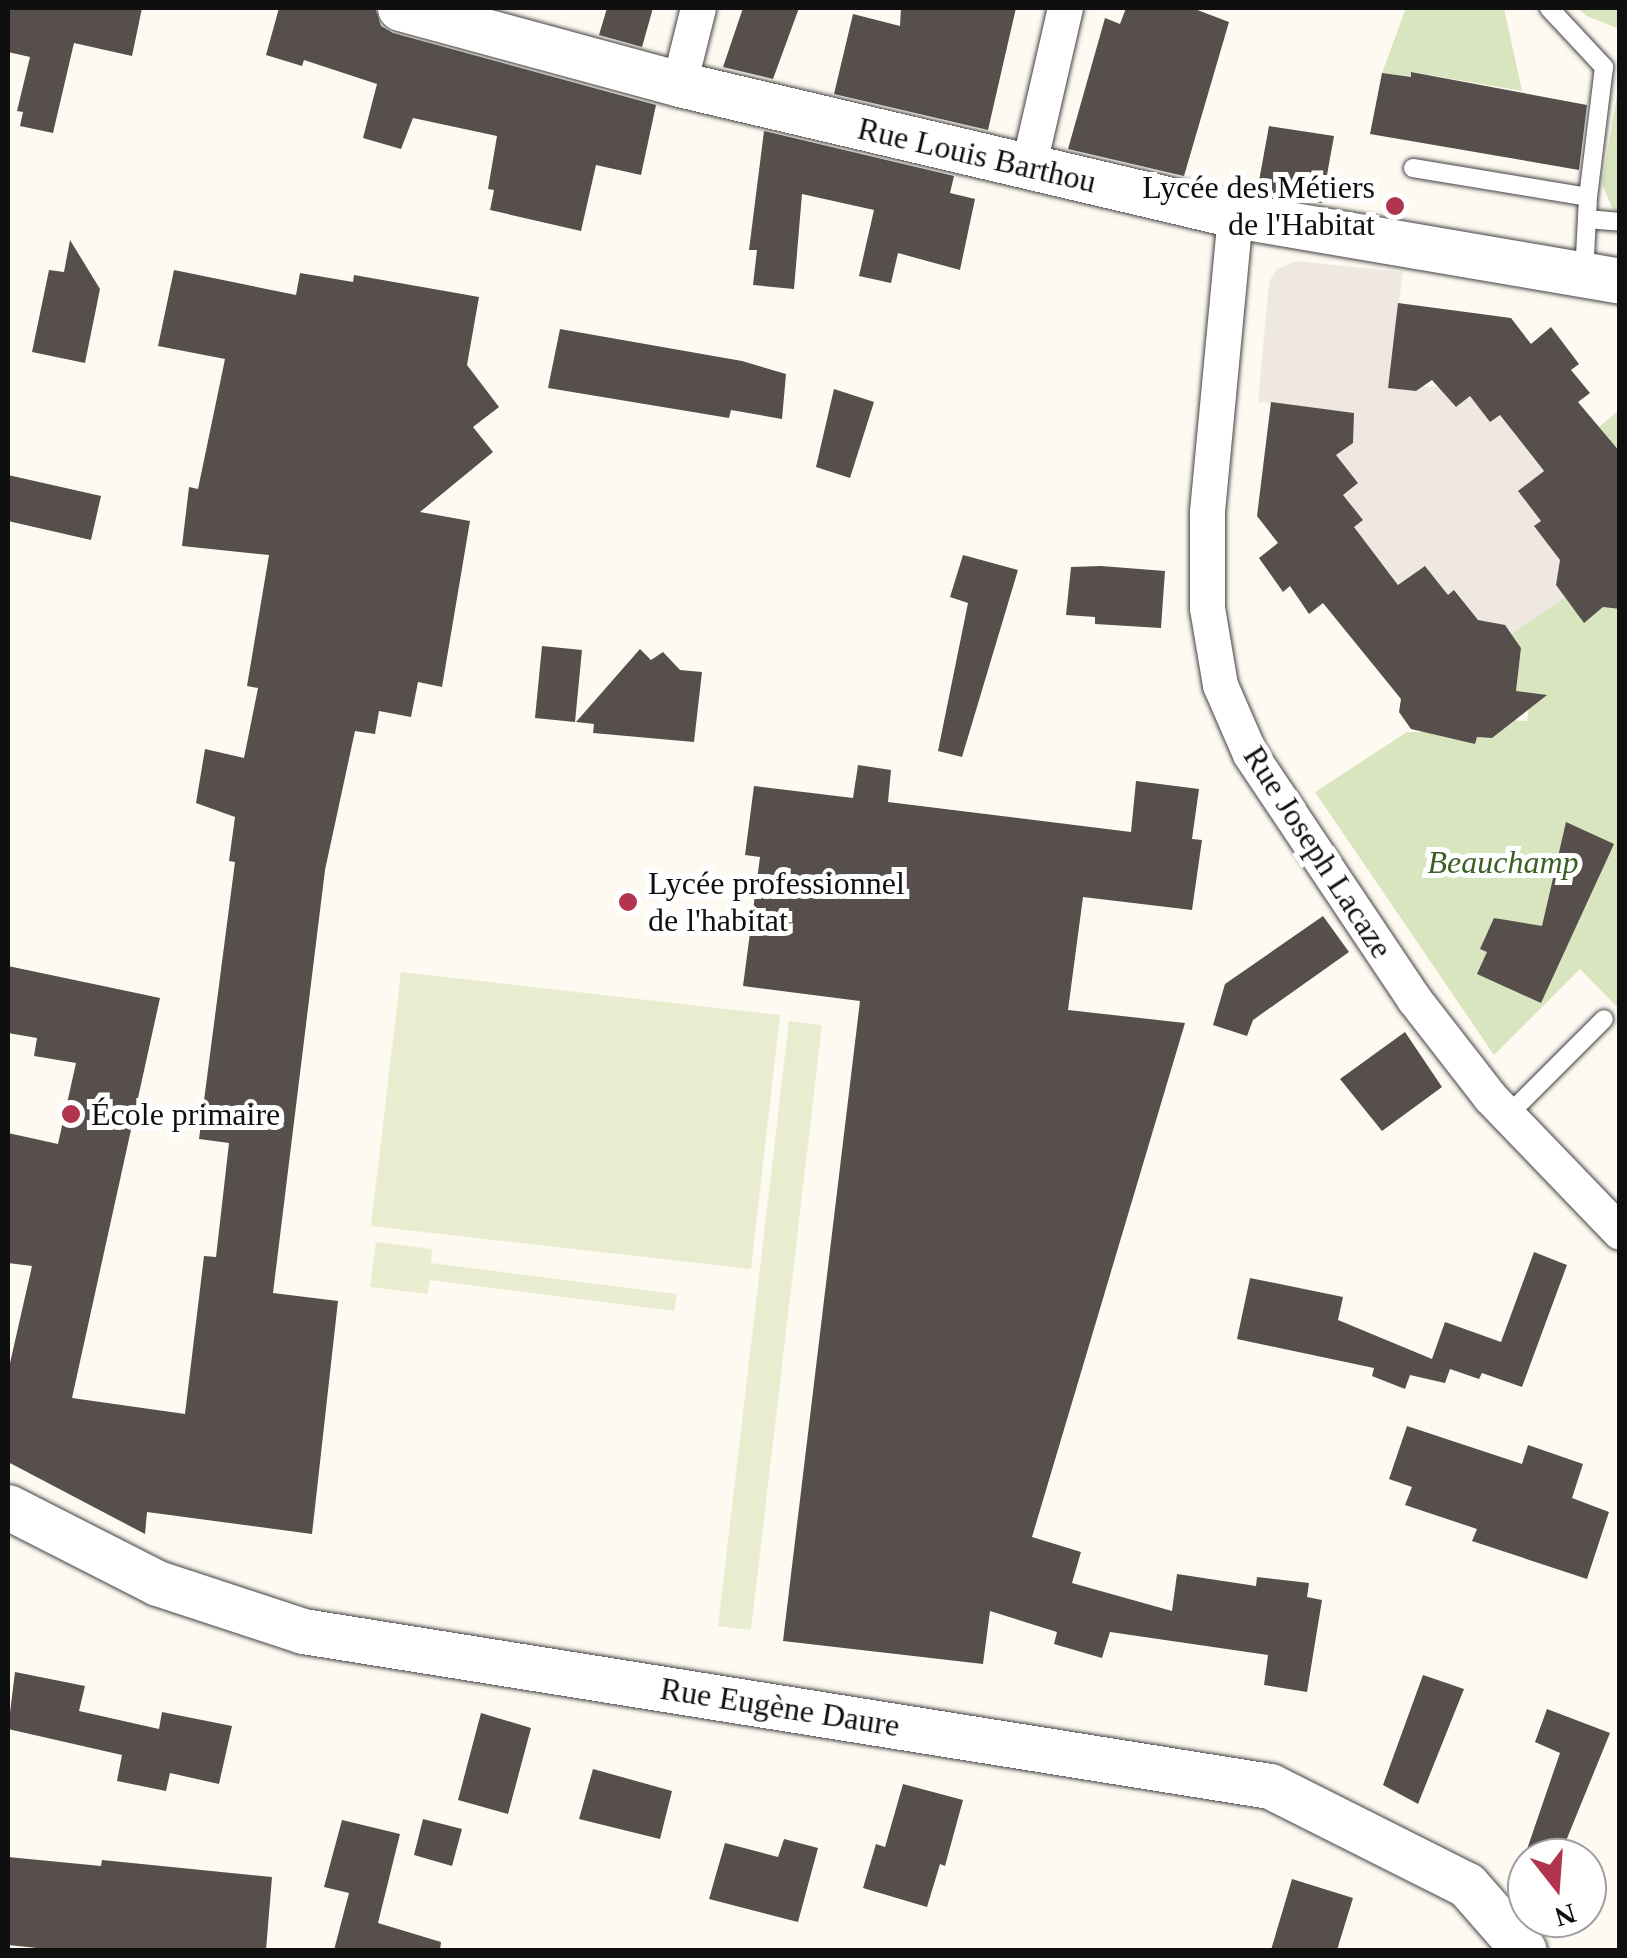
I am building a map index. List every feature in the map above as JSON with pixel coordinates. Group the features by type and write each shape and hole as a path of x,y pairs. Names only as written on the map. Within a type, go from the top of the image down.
{"street":[{"name":"Rue Louis Barthou","path":"400,8 679,84 1235,215 1602,278"},
{"path":"679,84 698,8"},
{"path":"1028,168 1065,8"},
{"name":"Rue Joseph Lacaze","path":"1235,215 1207,513 1207,608 1220,684 1250,754 1414,999 1507,1116 1620,1232"},
{"name":"Rue Eugène Daure","path":"8,1508 157,1583 303,1631 1270,1786 1467,1886 1524,1950"}],"lane":[{"path":"1548,8 1604,67 1587,219 1602,278"},
{"path":"1413,168 1588,196"},
{"path":"1587,219 1620,222"},
{"path":"1507,1116 1604,1019"}],"green space":[{"path":"1406,8 1504,8 1522,91 1412,72 1411,77 1382,73"},
{"path":"1578,8 1619,8 1619,29 1587,16"},
{"path":"1619,83 1619,212 1613,210 1602,184"},
{"path":"1619,410 1619,452 1599,427"},
{"name":"Beauchamp","path":"1565,597 1584,622 1603,607 1619,609 1619,1009 1580,969 1494,1055 1315,792 1407,732 1436,732 1474,744 1477,737 1492,738 1511,720 1527,721 1531,694 1516,691 1521,648 1511,634"},
{"path":"401,972 780,1015 751,1269 371,1226"},
{"path":"789,1021 822,1025 751,1630 718,1626"},
{"path":"376,1242 432,1249 431,1263 677,1294 674,1311 430,1280 427,1294 370,1287"}],"shaded area":[{"path":"1296,261 1403,272 1388,388 1416,391 1423,386 1438,387 1456,407 1470,396 1490,421 1500,415 1543,471 1519,492 1541,521 1535,526 1561,553 1556,585 1565,597 1511,634 1478,621 1455,590 1448,595 1426,566 1399,585 1354,527 1363,520 1343,495 1358,483 1336,455 1354,413 1258,402 1269,282 1277,269"}],"building":[{"path":"8,8 142,8 132,56 74,43 53,133 20,126 23,112 17,111 30,57 8,52"},
{"path":"279,8 375,8 381,26 393,33 656,105 641,175 596,165 581,231 490,210 494,190 488,189 497,136 413,118 401,149 363,138 377,84 304,60 302,66 266,55"},
{"path":"607,8 653,8 642,47 599,35"},
{"path":"743,8 799,8 773,79 723,67"},
{"path":"901,8 1016,8 988,130 834,94 853,14 900,26"},
{"path":"1126,8 1192,8 1229,22 1184,176 1068,149 1105,18 1120,24"},
{"path":"1411,72 1587,105 1579,170 1370,134 1382,73 1411,77"},
{"path":"1269,126 1334,136 1322,203 1257,192"},
{"path":"764,131 954,176 950,193 975,199 960,270 898,253 891,283 859,276 874,210 802,194 794,289 753,285 757,250 749,250"},
{"path":"70,240 100,289 85,363 32,352 49,270 64,272"},
{"path":"174,270 296,295 300,273 353,282 354,275 479,297 467,365 499,407 473,427 493,452 420,512 470,521 442,687 418,682 411,717 379,711 375,734 355,731 325,870 273,1293 338,1301 312,1534 147,1512 145,1534 8,1462 8,1372 32,1266 8,1263 8,1133 58,1144 76,1063 34,1056 37,1038 8,1033 8,966 160,998 72,1398 185,1414 204,1256 216,1257 229,1143 199,1139 235,862 229,861 235,817 196,803 205,749 244,758 258,688 247,686 269,555 182,546 189,487 198,489 225,359 158,346"},
{"path":"1398,303 1511,318 1531,344 1551,327 1579,364 1571,370 1590,393 1578,402 1620,452 1620,609 1603,607 1584,623 1556,585 1560,560 1534,526 1541,521 1518,491 1544,471 1500,415 1490,422 1470,396 1456,407 1432,380 1416,391 1388,388"},
{"path":"560,329 742,361 786,374 782,419 731,410 729,418 548,388"},
{"path":"834,389 874,402 850,478 816,467"},
{"path":"1271,402 1354,413 1353,443 1336,455 1358,483 1343,495 1363,520 1354,527 1398,585 1425,566 1448,595 1454,590 1478,620 1505,625 1521,648 1516,691 1547,695 1492,738 1477,737 1475,744 1411,729 1399,712 1401,699 1323,603 1309,614 1290,586 1283,592 1259,558 1278,543 1257,516"},
{"path":"8,475 101,496 91,540 8,521"},
{"path":"963,555 1018,570 962,757 938,751 968,603 950,597"},
{"path":"1071,567 1165,571 1161,628 1095,624 1095,617 1066,615"},
{"path":"542,646 582,650 575,722 535,718"},
{"path":"640,649 651,660 663,652 680,670 702,672 694,742 593,733 594,724 576,722"},
{"path":"858,765 891,770 888,802 1131,832 1136,781 1199,789 1192,839 1202,840 1192,910 1083,897 1068,1010 1185,1023 1032,1537 1081,1552 1072,1583 1172,1611 1177,1574 1256,1586 1257,1577 1309,1583 1307,1597 1322,1600 1307,1692 1264,1685 1268,1655 1110,1632 1102,1658 1054,1644 1057,1632 990,1611 983,1664 783,1641 860,1001 743,986 760,857 745,855 754,786 853,798"},
{"path":"1566,822 1614,844 1541,1003 1477,974 1487,952 1480,949 1494,918 1542,926"},
{"path":"1323,916 1349,952 1253,1020 1247,1036 1213,1025 1225,984"},
{"path":"1405,1032 1442,1087 1382,1131 1340,1079"},
{"path":"1534,1252 1567,1265 1522,1387 1482,1373 1479,1379 1450,1369 1445,1383 1410,1375 1405,1389 1372,1376 1374,1368 1237,1339 1250,1278 1343,1297 1338,1320 1432,1359 1445,1322 1501,1342"},
{"path":"1407,1426 1522,1464 1528,1445 1583,1464 1572,1498 1609,1512 1587,1579 1472,1541 1477,1529 1405,1505 1412,1487 1389,1479"},
{"path":"15,1672 85,1686 79,1711 159,1729 162,1712 232,1726 219,1784 170,1773 166,1791 117,1781 122,1755 8,1729"},
{"path":"1423,1675 1464,1689 1418,1804 1383,1785"},
{"path":"1547,1709 1610,1733 1567,1838 1531,1838 1560,1753 1535,1742"},
{"path":"481,1713 531,1728 508,1814 458,1800"},
{"path":"593,1769 672,1791 660,1839 579,1819"},
{"path":"903,1784 963,1800 945,1866 940,1864 927,1907 863,1888 876,1844 885,1847"},
{"path":"423,1819 462,1829 452,1866 414,1855"},
{"path":"342,1820 400,1834 378,1923 441,1942 440,1950 334,1950 349,1893 324,1887"},
{"path":"784,1839 818,1848 798,1922 709,1899 725,1843 778,1857"},
{"path":"8,1857 101,1866 102,1860 272,1877 266,1950 57,1950 8,1945"},
{"path":"1292,1879 1353,1898 1337,1950 1271,1950"}],"place":[{"name":"Lycée des Métiers de l'Habitat","path":"1395,206"},
{"name":"Lycée professionnel de l'habitat","path":"628,902"},
{"name":"École primaire","path":"71,1114"}]}
